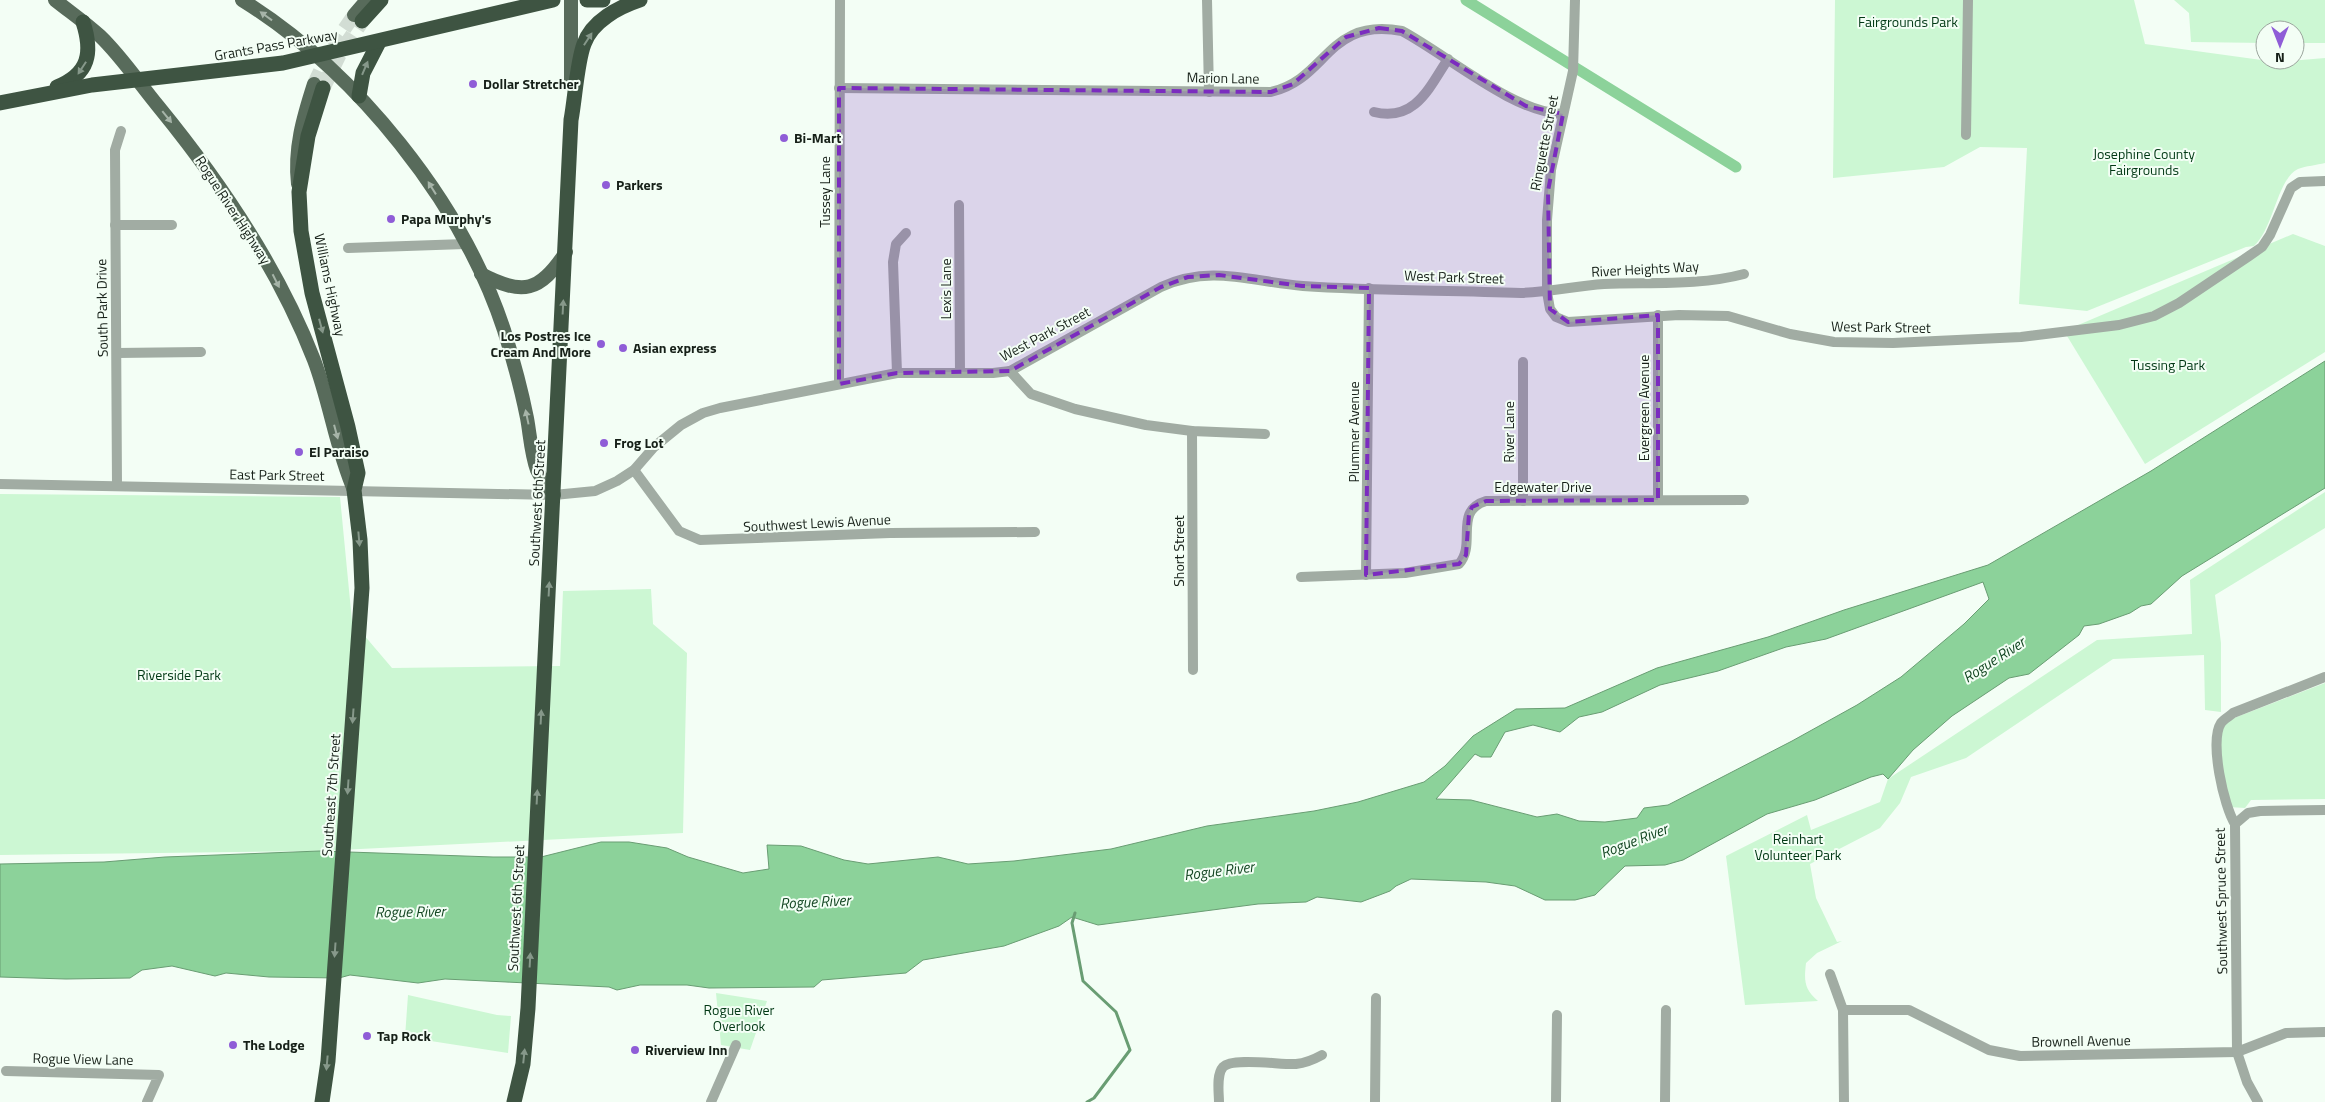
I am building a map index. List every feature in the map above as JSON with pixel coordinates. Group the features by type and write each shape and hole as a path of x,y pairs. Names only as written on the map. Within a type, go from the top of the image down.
{"highway":[{"path":"358,18 380,0"},
{"name":"Grants Pass Parkway","path":"0,103 42,94 136,80 235,70 316,56 553,0"},
{"path":"587,0 603,0"},
{"path":"571,120 584,43 601,21 624,6 640,0"},
{"path":"42,94 69,82 86,62 89,44 84,22"},
{"path":"359,96 362,73 379,42"},
{"name":"Williams Highway","path":"318,86 299,192 301,231 312,293 348,427 358,474 354,490"},
{"name":"Southwest 6th Street","path":"514,1102 523,1064 528,1008 571,120"},
{"name":"Southeast 7th Street","path":"322,1102 328,1061 329,1023 362,588 360,540 354,490"}],"main road":[{"name":"Rogue River Highway","path":"55,0 101,37 195,152 242,220 271,271 314,360 336,430 346,472 354,490"},
{"path":"242,0 299,40 359,96 403,146 465,244 481,274 501,321 518,376 537,470 554,495"},
{"path":"358,18 367,0"},
{"name":"Southwest 6th Street","path":"571,0 571,120"},
{"path":"481,274 503,286 519,288 537,284 552,274 566,252"}],"street":[{"name":"Tussey Lane","path":"839,384 840,0"},
{"path":"1207,0 1210,92"},
{"name":"Ringuette Street","path":"1547,292 1548,191 1575,52 1575,0"},
{"path":"1966,135 1968,0"},
{"name":"Marion Lane","path":"839,88 1271,92 1282,90 1293,84 1346,36 1368,29 1379,28 1402,31 1526,106 1549,113 1563,114"},
{"path":"1374,112 1392,114 1411,108 1420,101 1448,59"},
{"name":"South Park Drive","path":"117,485 115,150 121,131"},
{"name":"West Park Street","path":"554,495 594,491 617,481 634,470 668,434 703,414 897,373 993,374 1010,371 1161,287 1188,277 1219,274 1302,286 1547,292 1550,309 1556,317 1568,322 1658,315 1728,316 1790,334 1834,342 1933,342 2021,338 2119,325 2154,316 2179,303 2262,247 2270,235 2291,188 2300,182 2325,181"},
{"name":"Lexis Lane","path":"960,205 960,373"},
{"path":"115,225 172,225"},
{"path":"897,373 893,262 896,244 906,232"},
{"path":"348,248 465,244"},
{"name":"River Heights Way","path":"1547,292 1562,288 1598,285 1708,280 1744,274"},
{"name":"Plummer Avenue","path":"1366,576 1369,288"},
{"name":"Evergreen Avenue","path":"1658,315 1658,500"},
{"path":"117,353 201,352"},
{"name":"River Lane","path":"1523,362 1523,501"},
{"path":"1010,371 1031,394 1046,401 1109,417 1192,431 1265,434"},
{"name":"Short Street","path":"1192,431 1194,670"},
{"name":"Southwest Lewis Avenue","path":"634,470 679,531 700,540 719,541 890,533 1035,532"},
{"name":"East Park Street","path":"0,484 554,495"},
{"name":"Edgewater Drive","path":"1301,576 1366,576 1424,571 1459,564 1466,555 1467,524 1472,507 1486,501 1744,500"},
{"name":"Southwest Spruce Street","path":"2258,1102 2247,1082 2237,1052 2235,824 2228,813 2217,761 2221,723 2233,713 2325,678"},
{"path":"2235,824 2248,813 2260,811 2325,810"},
{"path":"1830,974 1844,1010 1844,1102"},
{"path":"1375,1102 1376,998"},
{"path":"1665,1102 1666,1010"},
{"name":"Brownell Avenue","path":"1844,1010 1909,1010 1989,1050 2013,1055 2237,1052 2286,1033 2325,1032"},
{"path":"1556,1102 1557,1015"},
{"path":"711,1102 736,1045"},
{"path":"1219,1102 1219,1082 1222,1067 1241,1062 1295,1064 1306,1062 1322,1055"},
{"name":"Rogue View Lane","path":"6,1071 159,1075 147,1102"}],"highlighted area":[{"path":"1379,28 1402,31 1526,106 1563,114 1548,191 1550,309 1568,322 1658,315 1658,500 1486,501 1472,507 1469,514 1466,555 1459,564 1366,575 1369,288 1302,286 1219,275 1188,277 1161,287 1010,371 897,373 839,384 839,88 1271,92 1293,84 1346,37"}],"green space":[{"name":"Josephine County Fairgrounds","path":"1835,0 2134,0 2145,44 2255,59 2255,70 2305,70 2305,60 2325,58 2325,163 2304,167 2291,174 2280,193 2261,238 2254,246 2246,247 2087,311 2019,304 2027,148 1980,147 1944,167 1833,178"},
{"path":"2174,0 2325,0 2325,43 2305,43 2305,20 2255,20 2255,43 2191,42 2189,13"},
{"name":"Tussing Park","path":"2293,234 2325,246 2325,352 2145,464 2064,331"},
{"name":"Reinhart Volunteer Park","path":"2325,492 2325,528 2215,595 2221,643 2221,712 2205,710 2204,655 2113,659 1966,758 1911,777 1900,803 1880,828 1810,864 1816,898 1837,942 1842,941 1817,953 1806,963 1806,984 1810,993 1818,1001 1745,1005 1726,856 1807,815 1811,830 1880,802 1888,779 2097,640 2192,634 2190,580"},
{"name":"Riverside Park","path":"0,494 340,497 352,621 392,668 560,666 563,591 651,589 653,624 687,653 683,833 320,851 0,855"},
{"path":"2325,683 2325,799 2251,800 2245,808 2229,807 2220,755 2221,723"},
{"name":"Rogue River Overlook","path":"716,993 767,1001 750,1050 721,1045"},
{"path":"408,995 497,1015 511,1016 508,1053 405,1037"}],"water":[{"name":"Rogue River","path":"2325,361 2325,488 2182,576 2151,604 2141,606 2130,613 2099,624 2084,626 2079,635 2029,674 2009,678 1952,716 1913,750 1888,779 1883,774 1871,777 1815,800 1767,814 1683,860 1665,865 1625,866 1595,895 1575,900 1545,900 1515,886 1486,882 1411,879 1390,891 1361,902 1317,897 1306,902 1258,904 1098,925 1072,917 1059,926 1004,946 923,960 906,973 822,980 814,987 709,988 687,985 640,985 617,990 609,987 445,979 418,983 350,975 339,978 269,977 226,973 215,976 172,966 142,970 130,978 0,977 0,864 104,862 165,857 320,851 541,857 601,842 629,842 667,848 688,857 743,873 769,869 767,845 801,846 844,860 868,864 938,857 968,864 1014,861 1111,849 1207,826 1314,811 1358,802 1424,782 1445,766 1473,736 1516,709 1565,708 1657,668 1768,637 1844,610 1988,565 2151,471","holes":["1983,582 1989,599 1964,624 1901,677 1857,705 1668,805 1644,808 1637,818 1605,822 1579,821 1557,814 1537,817 1471,800 1436,799 1475,754 1481,757 1491,757 1505,732 1533,725 1560,732 1579,717 1602,712 1660,685 1718,671 1786,647 1826,639"]}],"waterway":[{"path":"1466,0 1736,167"},
{"path":"1075,913 1072,923 1083,981 1116,1012 1130,1050 1094,1098 1087,1102"}],"tunnel":[{"path":"314,84 330,50 354,15"},
{"path":"323,88 339,55 362,21"}],"place":[{"name":"Dollar Stretcher","path":"473,84"},
{"name":"Bi-Mart","path":"784,138"},
{"name":"Parkers","path":"606,185"},
{"name":"Papa Murphy's","path":"391,219"},
{"name":"Los Postres Ice Cream And More","path":"601,344"},
{"name":"Asian express","path":"623,348"},
{"name":"Frog Lot","path":"604,443"},
{"name":"El Paraiso","path":"299,452"},
{"name":"Tap Rock","path":"367,1036"},
{"name":"The Lodge","path":"233,1045"},
{"name":"Riverview Inn","path":"635,1050"}],"park label":[{"name":"Fairgrounds Park","path":"1908,22"}]}
